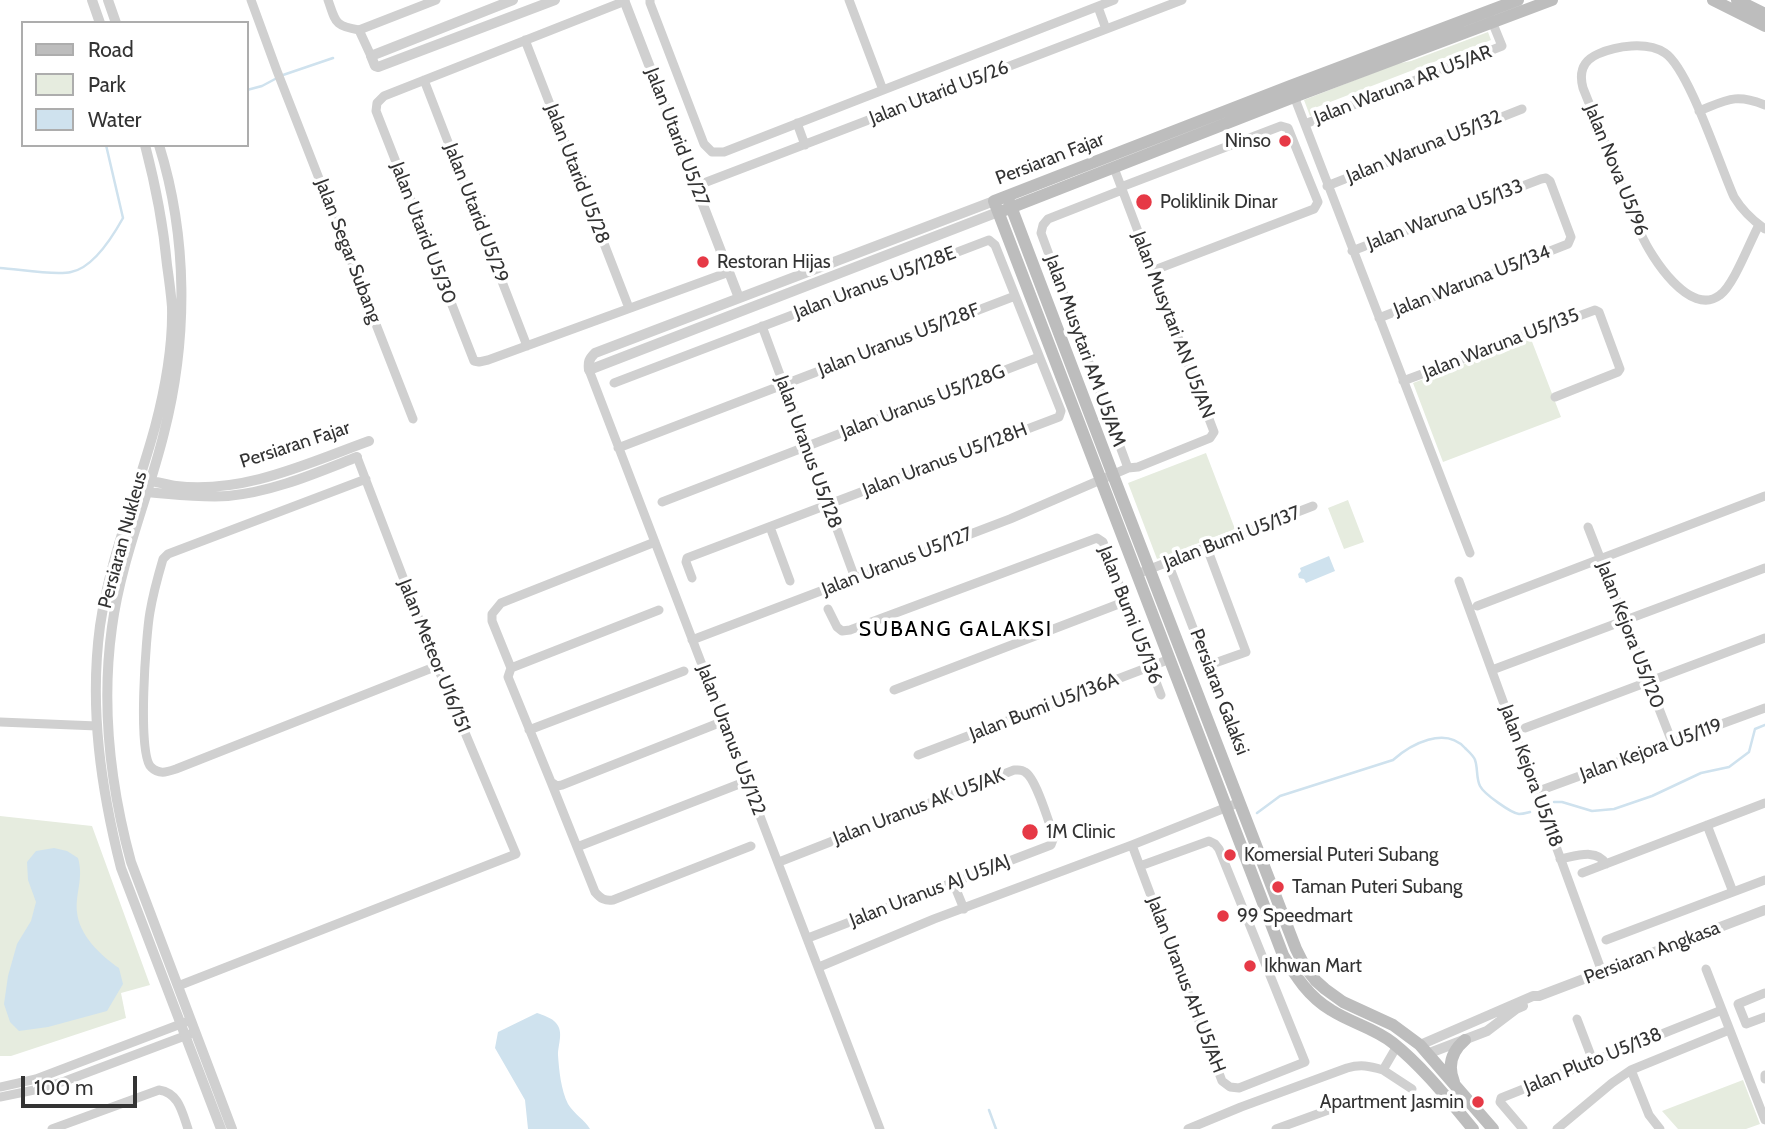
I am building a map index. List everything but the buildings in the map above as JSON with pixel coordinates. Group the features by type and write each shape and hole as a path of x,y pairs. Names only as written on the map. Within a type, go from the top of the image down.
{"main road":[{"name":"Persiaran Fajar","path":"996,207 1490,17 1518,0"},
{"path":"1490,17 1552,0"},
{"path":"1713,0 1765,26"},
{"path":"1737,0 1765,13"},
{"name":"Persiaran Fajar","path":"1009,202 1114,168 1292,92"},
{"name":"Persiaran Galaksi","path":"1009,202 1138,574 1283,955 1312,996 1332,1011 1380,1034 1397,1046 1421,1069 1473,1129"},
{"name":"Persiaran Galaksi","path":"996,207 1106,477 1151,570 1305,967 1315,981 1343,1002 1393,1025 1455,1085 1493,1129"},
{"path":"1380,1034 1395,1036 1422,1051 1423,1062 1441,1085 1442,1092"},
{"path":"1455,1085 1451,1060 1454,1052 1465,1040"}],"street":[{"path":"92,0 99,21"},
{"path":"107,0 115,21"},
{"name":"Jalan Segar Subang","path":"251,0 413,419"},
{"path":"328,0 335,19 342,27 359,30 436,0"},
{"path":"371,56 513,0"},
{"path":"359,30 375,66 378,67 555,0"},
{"path":"650,2 704,144 712,152 724,152 1114,0"},
{"name":"Jalan Utarid U5/26","path":"696,186 1182,0"},
{"name":"Jalan Utarid U5/27","path":"376,111 377,103 384,96 624,1 739,298"},
{"path":"851,1 883,90"},
{"path":"1098,6 1106,29"},
{"name":"Jalan Waruna AR U5/AR","path":"1305,124 1502,46 1490,17"},
{"name":"Jalan Utarid U5/28","path":"525,40 629,308"},
{"name":"Jalan Nova U5/96","path":"1699,111 1682,72 1668,54 1657,49 1630,46 1591,57 1584,64 1580,75 1642,236 1662,270 1683,291 1704,301 1721,295 1730,285 1762,227"},
{"name":"Jalan Utarid U5/29","path":"424,80 527,346"},
{"path":"1292,92 1470,553"},
{"path":"1762,227 1741,208 1734,197 1699,111 1731,99 1743,98 1765,105"},
{"name":"Jalan Waruna U5/132","path":"1327,186 1522,109"},
{"name":"Jalan Utarid U5/30","path":"376,111 474,361 479,362 527,346"},
{"path":"797,123 805,145"},
{"path":"1121,188 1281,125 1288,128 1318,202 1314,209 1152,271"},
{"name":"Persiaran Nukleus","path":"145,147 163,219 172,306 169,356 155,426 116,556 100,625 97,726 103,784 121,867 186,1022 221,1129"},
{"name":"Persiaran Nukleus","path":"160,147 170,184 177,233 182,293 181,328 164,433 122,571 112,626 107,704 113,784 120,822 131,862 178,986 186,1022"},
{"name":"Jalan Musytari AN U5/AN","path":"1114,168 1214,432 1210,438 1138,467 1128,468"},
{"name":"Jalan Waruna U5/133","path":"1352,251 1541,179 1550,181 1561,208"},
{"name":"Jalan Musytari AM U5/AM","path":"1106,477 1128,468 1041,233 1048,219 1121,188"},
{"name":"Persiaran Fajar","path":"996,207 828,279 589,370 588,363 595,353 739,298 996,207"},
{"name":"Jalan Waruna U5/134","path":"1379,318 1567,244 1571,237 1561,208"},
{"name":"Jalan Uranus U5/128E","path":"614,383 989,240 995,245 1015,296"},
{"path":"527,346 729,272"},
{"path":"665,341 735,308 740,303 739,298 755,301 828,279"},
{"path":"1015,296 1039,357"},
{"name":"Jalan Uranus U5/128F","path":"618,448 1015,296"},
{"name":"Jalan Waruna U5/135","path":"1403,381 1595,310 1599,312 1620,369 1555,397"},
{"name":"Jalan Uranus U5/128","path":"762,326 855,578"},
{"name":"Jalan Uranus U5/128H","path":"692,578 687,558 1059,416 1061,414 1039,357"},
{"name":"Jalan Uranus U5/128G","path":"662,502 1039,357"},
{"name":"Jalan Uranus U5/122","path":"589,370 880,1129"},
{"name":"Persiaran Fajar","path":"150,481 177,486 238,484 268,478 369,441"},
{"name":"Persiaran Fajar","path":"146,492 201,497 229,496 270,488 357,457"},
{"name":"Jalan Meteor U16/151","path":"178,986 516,853 437,666 357,457"},
{"name":"Jalan Uranus U5/127","path":"692,640 1010,519 1106,477"},
{"path":"366,479 168,554 163,559 150,614 145,668 147,762 160,773 176,769 437,666"},
{"path":"1477,606 1765,496"},
{"name":"Jalan Bumi U5/137","path":"1138,574 1313,506"},
{"path":"770,527 790,581"},
{"name":"Jalan Kejora U5/120","path":"1588,527 1672,742"},
{"name":"Jalan Bumi U5/136","path":"828,609 837,627 842,631 850,630 1097,538 1103,542 1161,695"},
{"path":"655,542 501,603 492,614 492,621 511,668 508,677 554,784 576,847 600,898 613,900 751,846"},
{"path":"1168,563 1207,664 1246,652 1207,548"},
{"path":"1492,670 1765,568"},
{"name":"Jalan Kejora U5/118","path":"1460,581 1602,972"},
{"path":"894,690 1124,601"},
{"path":"511,668 659,610"},
{"path":"1525,728 1765,638"},
{"name":"Jalan Bumi U5/136A","path":"918,755 1170,659"},
{"path":"529,730 684,671"},
{"name":"Jalan Kejora U5/119","path":"1536,792 1765,709"},
{"path":"554,784 574,781 724,721"},
{"path":"0,722 97,726"},
{"name":"Jalan Uranus AK U5/AK","path":"779,862 1014,770 1025,772 1031,777 1042,805"},
{"path":"576,847 747,781"},
{"path":"819,967 1240,802"},
{"path":"1582,873 1765,803"},
{"name":"Jalan Uranus AJ U5/AJ","path":"808,938 1051,845 1054,836 1042,805"},
{"path":"1707,825 1733,892"},
{"name":"Jalan Uranus AH U5/AH","path":"1132,845 1140,866 1222,1081 1230,1087 1239,1088 1305,1062 1215,844 1209,841 1140,866"},
{"path":"1560,859 1590,854 1603,858 1606,864"},
{"path":"1606,940 1765,880"},
{"path":"953,882 964,909"},
{"name":"Persiaran Angkasa","path":"1422,1051 1533,996 1539,996 1765,909"},
{"path":"1706,969 1765,1120"},
{"path":"1765,993 1738,1004 1745,1024 1765,1017"},
{"name":"Persiaran Angkasa","path":"1422,1051 1465,1040 1494,1027 1516,1009 1536,1001 1539,996"},
{"name":"Jalan Pluto U5/138","path":"1523,1129 1500,1102 1501,1098 1722,1010"},
{"path":"1577,1019 1593,1061"},
{"path":"0,1087 36,1079 186,1022"},
{"name":"Jalan Pluto U5/138","path":"1557,1129 1631,1069 1729,1030"},
{"path":"0,1097 65,1081 190,1034"},
{"name":"Persiaran Nukleus","path":"190,1034 232,1129"},
{"path":"1382,1070 1397,1046"},
{"path":"1194,1128 1261,1100 1359,1065 1382,1070 1412,1089"},
{"name":"Jalan Pluto U5/138","path":"1631,1069 1649,1115 1660,1129"},
{"path":"1254,1082 1261,1100"},
{"path":"52,1129 159,1090 174,1095 188,1129"},
{"path":"1276,1129 1356,1100"}],"green space":[{"path":"1488,32 1491,40 1312,109 1313,115 1310,116 1304,100"},
{"path":"1531,339 1561,417 1443,462 1413,383"},
{"path":"1206,453 1235,529 1157,559 1128,483"},
{"path":"1348,500 1364,542 1344,549 1328,508"},
{"path":"0,816 92,826 150,985 121,993 126,1018 11,1056 0,1056"},
{"path":"1743,1080 1760,1124 1746,1129 1678,1129 1662,1111"}],"water":[{"path":"1329,556 1335,571 1306,583 1299,578 1300,568"},
{"path":"54,848 67,851 78,858 79,921 86,937 119,968 123,984 107,1011 48,1027 19,1031 10,1022 4,1004 17,944 31,921 36,902 28,880 27,862 36,851"},
{"path":"537,1013 552,1020 558,1027 558,1061 564,1093 570,1108 590,1129 528,1129 525,1100 495,1048 498,1032"}],"waterway":[{"path":"283,75 333,58"},
{"path":"248,90 277,78"},
{"path":"0,268 46,273 71,272 87,264 102,250 123,218 106,147"},
{"path":"1554,802 1592,811 1614,809 1652,796 1701,773 1729,767 1749,752 1755,729 1765,725"},
{"path":"1257,813 1280,796 1393,760 1418,743 1438,738 1457,742 1471,754 1476,763 1480,786 1492,798 1515,813 1530,812"},
{"path":"989,1110 996,1129"}],"place":[{"name":"Ninso","path":"1285,141"},
{"name":"Poliklinik Dinar","path":"1144,202"},
{"name":"Restoran Hijas","path":"703,262"},
{"name":"1M Clinic","path":"1030,832"},
{"name":"Komersial Puteri Subang","path":"1230,855"},
{"name":"Taman Puteri Subang","path":"1278,887"},
{"name":"99 Speedmart","path":"1223,916"},
{"name":"Ikhwan Mart","path":"1250,966"},
{"name":"Apartment Jasmin","path":"1478,1102"}],"district":[{"name":"SUBANG GALAKSI","path":"956,630"}]}
